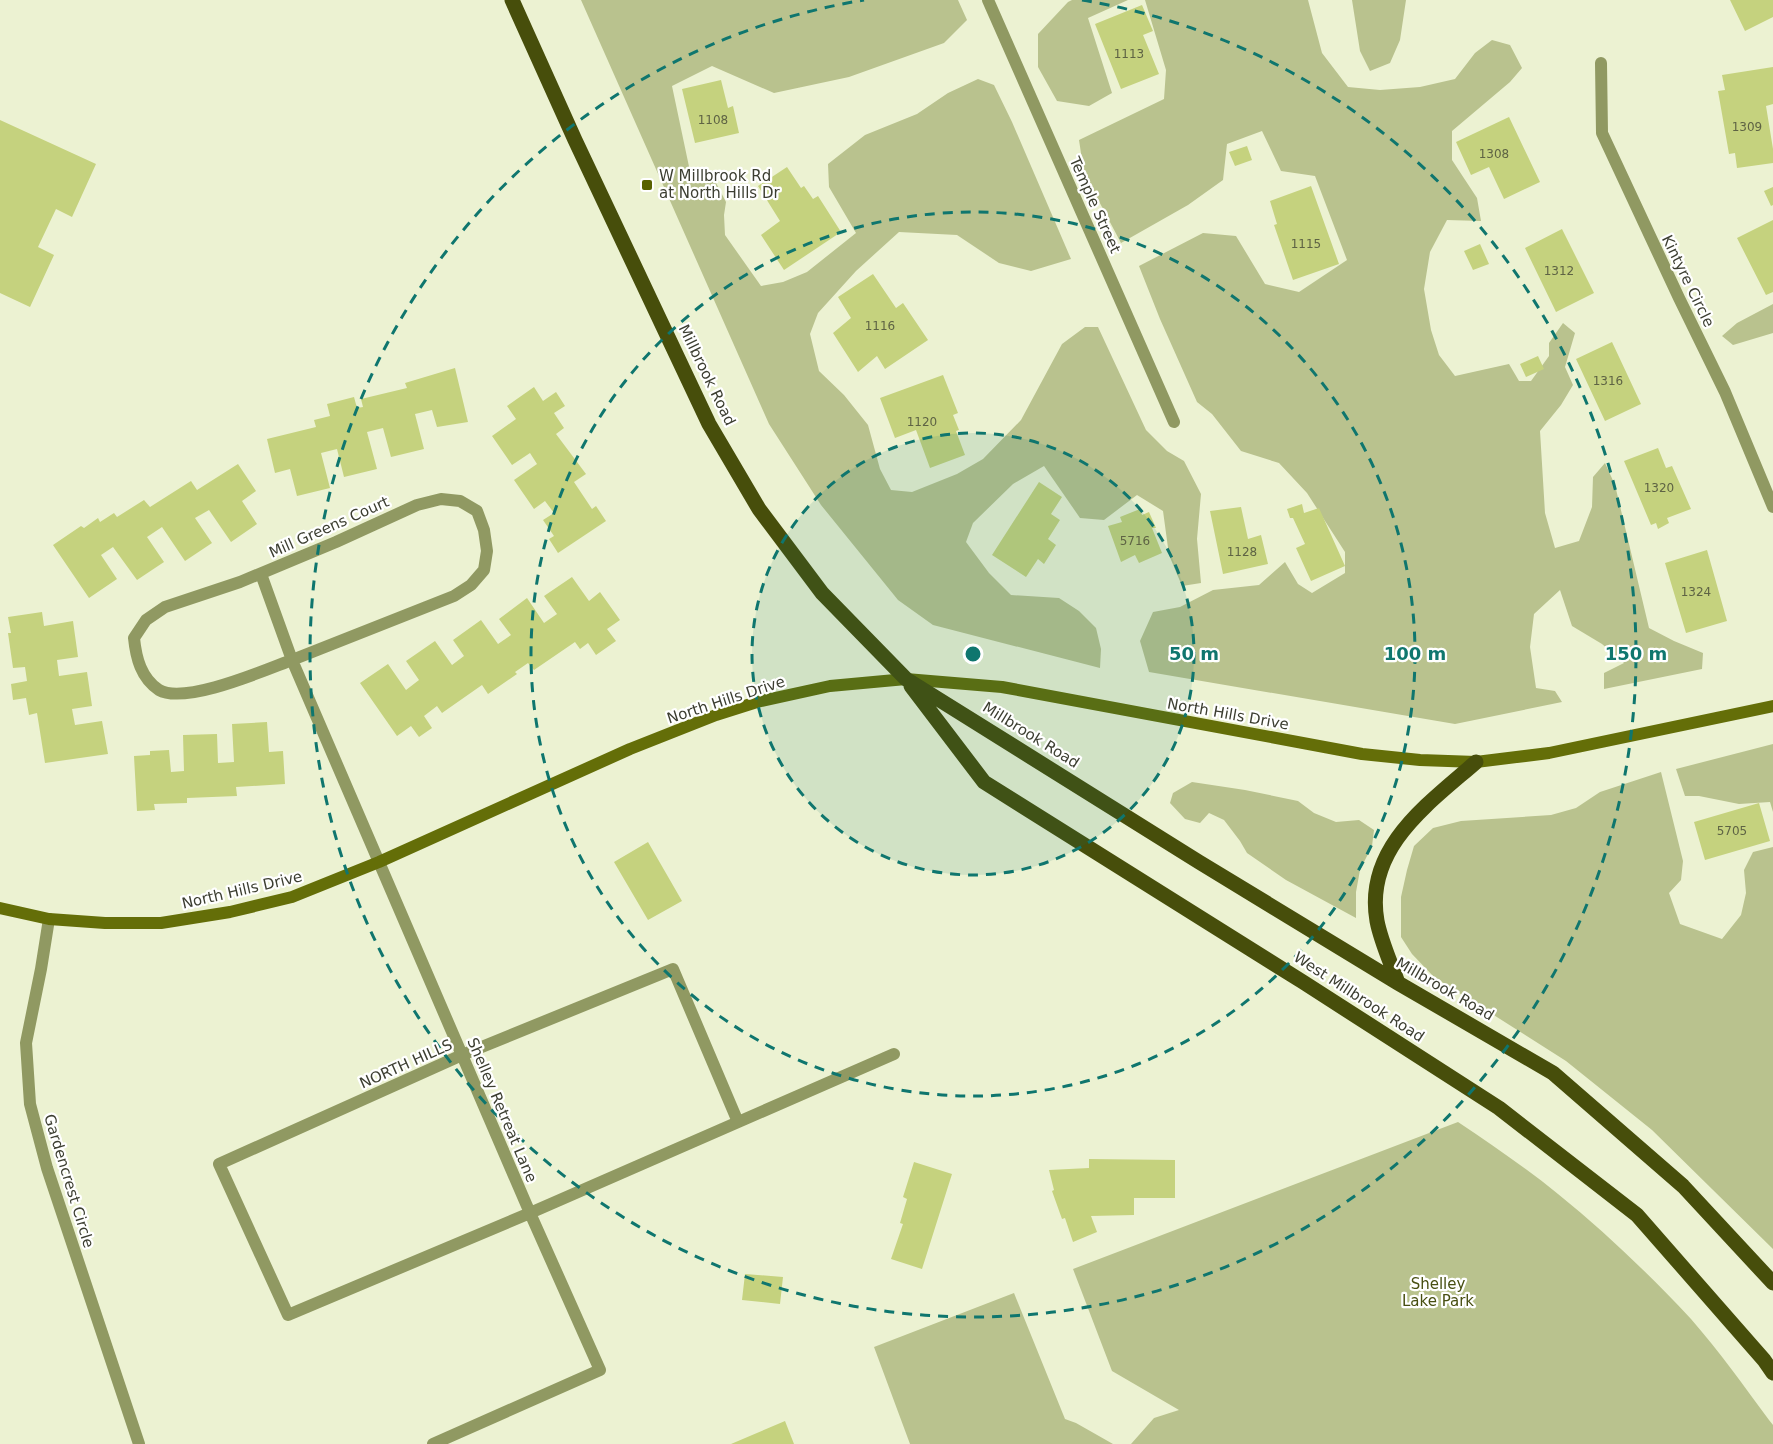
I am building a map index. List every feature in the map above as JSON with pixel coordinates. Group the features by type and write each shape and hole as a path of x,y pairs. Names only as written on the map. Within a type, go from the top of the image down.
{"main road":[{"name":"Millbrook Road","path":"512,0 575,140 709,424 759,509 822,593 906,679 1199,862 1553,1073 1683,1186 1773,1283"},
{"name":"North Hills Drive","path":"0,908 49,919 105,923 161,923 230,912 292,897 379,862 630,749 757,702 830,686 906,679 1002,687 1362,754 1420,760 1476,762 1549,753 1773,706"},
{"name":"West Millbrook Road","path":"906,679 984,782 1499,1108 1637,1215 1773,1373"},
{"path":"1398,982 1378,923 1375,901 1383,865 1395,839 1413,817 1476,762"}],"street":[{"name":"Temple Street","path":"988,0 1174,422"},
{"name":"Kintyre Circle","path":"1601,63 1602,133 1725,392 1773,507"},
{"name":"Mill Greens Court","path":"441,499 460,501 477,511 484,530 487,551 484,570 471,585 454,596 292,660 224,685 185,694 161,691 147,680 137,659 134,638 146,620 165,607 261,574 417,504 441,499"},
{"path":"261,574 292,660 379,862"},
{"name":"Shelley Retreat Lane","path":"379,862 600,1370 433,1444"},
{"name":"Gardencrest Circle","path":"49,919 26,1043 30,1104 47,1168 139,1444"},
{"name":"NORTH HILLS","path":"530,1213 288,1315 219,1164 462,1055 673,969 738,1122"},
{"path":"530,1213 894,1054"}],"green space":[{"path":"581,0 958,0 967,20 944,43 849,77 774,93 712,66 672,86 691,176 714,179 726,202 725,235 761,286 783,282 807,272 856,233 829,187 828,164 865,135 917,114 948,93 978,79 994,85 1071,259 1031,271 999,263 957,235 899,232 856,271 818,313 810,334 819,371 844,395 868,425 880,469 891,490 912,492 957,474 983,459 1021,420 1062,344 1085,327 1098,327 1146,430 1167,451 1184,461 1201,494 1197,539 1201,583 1182,586 1169,555 1163,511 1137,495 1104,520 1080,518 1044,466 1013,484 973,523 966,542 989,573 1011,595 1059,598 1079,611 1096,628 1101,649 1100,668 933,625 898,600 821,505 769,424"},
{"path":"1072,0 1128,0 1088,18 1112,93 1089,106 1057,101 1038,67 1038,34"},
{"path":"1145,0 1308,0 1322,53 1348,87 1380,90 1420,87 1455,79 1475,53 1492,40 1510,45 1522,68 1510,82 1452,131 1452,160 1477,198 1481,221 1447,220 1430,252 1424,289 1431,330 1439,355 1455,376 1509,364 1519,381 1531,381 1549,356 1549,343 1563,323 1575,333 1565,367 1573,385 1561,405 1540,431 1545,513 1555,548 1579,541 1592,507 1593,477 1605,463 1615,485 1649,628 1703,653 1702,669 1604,689 1604,673 1624,663 1602,644 1572,626 1560,590 1534,614 1530,647 1536,688 1555,691 1562,702 1455,724 1149,672 1140,641 1153,612 1180,607 1213,590 1259,585 1285,562 1298,584 1312,593 1345,573 1345,552 1307,493 1279,463 1241,451 1212,414 1197,402 1139,266 1203,233 1236,236 1265,284 1299,292 1347,260 1315,176 1281,171 1262,131 1227,144 1223,180 1188,205 1121,243 1084,173 1079,140 1164,99 1166,70"},
{"path":"1352,0 1406,0 1400,40 1390,63 1370,71 1360,51"},
{"path":"1773,304 1773,333 1733,345 1722,336 1737,323"},
{"path":"1773,744 1773,812 1770,802 1739,804 1699,796 1685,796 1676,769"},
{"path":"1661,772 1683,861 1681,880 1669,893 1680,924 1722,939 1741,915 1746,893 1744,870 1753,852 1773,847 1773,1249 1652,1130 1566,1061 1434,977 1412,954 1401,937 1401,897 1414,846 1433,828 1461,821 1551,815 1576,808 1600,792"},
{"path":"1192,782 1298,801 1314,813 1336,822 1359,820 1374,830 1372,846 1360,870 1356,892 1356,918 1286,880 1247,853 1224,820 1209,813 1200,823 1185,819 1170,803 1173,793"},
{"name":"Shelley Lake Park","path":"1458,1122 1576,1208 1660,1286 1691,1319 1773,1425 1773,1444 1131,1444 1154,1418 1179,1410 1112,1371 1073,1269"},
{"path":"1014,1293 1065,1419 1113,1444 910,1444 874,1347"}],"building":[{"path":"1730,0 1773,0 1773,17 1745,31"},
{"path":"1142,5 1153,31 1143,35 1159,74 1121,89 1095,24"},
{"path":"1773,67 1773,104 1766,106 1773,163 1737,168 1735,153 1729,154 1718,91 1725,90 1722,75"},
{"path":"721,80 728,108 733,106 739,133 695,143 682,89"},
{"path":"1509,117 1540,182 1504,199 1489,167 1471,175 1456,142"},
{"path":"0,120 96,164 72,217 56,209 38,247 54,255 30,307 0,293"},
{"path":"1247,146 1252,160 1235,166 1229,152"},
{"path":"787,167 801,188 804,186 813,199 818,196 841,232 784,270 761,235 780,221 758,186"},
{"path":"1311,186 1339,264 1293,280 1274,225 1277,224 1270,201"},
{"path":"1773,187 1773,205 1771,206 1764,191"},
{"path":"1773,220 1773,292 1766,295 1737,238"},
{"path":"1562,229 1594,293 1556,312 1525,248"},
{"path":"1480,244 1489,264 1473,270 1464,251"},
{"path":"873,274 896,308 903,303 928,340 885,369 877,356 858,372 833,333 851,318 838,297"},
{"path":"1612,342 1641,404 1605,421 1576,359"},
{"path":"1538,356 1544,369 1526,377 1520,364"},
{"path":"455,368 468,422 437,427 432,410 415,414 424,449 391,457 383,428 367,432 377,469 344,477 337,449 321,453 330,488 297,496 290,469 275,473 267,439 316,427 314,420 330,416 327,404 354,397 357,408 363,407 361,399 407,388 405,383"},
{"path":"943,375 958,413 953,415 965,455 930,468 916,430 895,438 880,398"},
{"path":"534,387 543,401 556,392 565,406 554,413 564,428 556,434 586,474 574,482 592,509 596,506 606,521 558,553 549,539 554,536 543,520 554,513 545,501 534,509 514,480 537,464 530,453 512,465 492,436 516,419 507,406"},
{"path":"1658,448 1666,468 1672,466 1691,509 1667,518 1669,523 1658,529 1656,523 1651,525 1624,461"},
{"path":"238,464 256,491 242,501 257,524 231,542 209,510 195,518 212,543 185,561 162,527 147,537 164,562 137,580 113,547 101,555 117,579 89,598 53,545 81,526 84,528 98,518 100,522 114,513 117,517 144,500 150,507 191,481 197,490"},
{"path":"1039,482 1062,497 1051,514 1060,520 1048,539 1056,545 1044,564 1038,559 1026,577 992,555"},
{"path":"1302,504 1304,513 1319,508 1345,566 1311,581 1296,548 1305,544 1287,509"},
{"path":"1241,507 1248,539 1261,535 1268,564 1223,574 1210,511"},
{"path":"1140,509 1142,515 1149,512 1156,528 1152,528 1162,553 1139,563 1135,555 1121,562 1108,526 1122,522 1120,517"},
{"path":"1707,550 1727,621 1686,633 1665,563"},
{"path":"572,577 589,601 600,592 620,620 607,629 616,641 596,655 588,643 580,649 575,642 534,670 528,663 515,672 517,674 488,694 482,685 442,713 437,706 424,716 432,728 419,737 411,726 397,736 360,683 388,664 406,690 419,680 406,661 435,641 452,665 464,656 453,640 481,620 498,644 511,635 499,619 527,598 544,623 557,614 544,596"},
{"path":"42,612 44,626 73,621 78,657 57,660 59,676 87,672 92,706 72,709 75,725 102,721 108,754 45,763 37,713 29,715 26,698 13,700 11,684 27,681 25,667 13,668 8,617"},
{"path":"267,722 269,752 283,751 285,784 236,787 237,796 187,798 187,803 154,804 155,810 137,811 134,756 150,755 150,751 169,750 171,772 184,771 183,735 217,734 218,763 234,762 232,724"},
{"path":"1759,803 1770,841 1705,860 1694,822"},
{"path":"648,842 682,901 648,920 614,862"},
{"path":"1089,1159 1175,1160 1175,1198 1134,1198 1134,1215 1091,1216 1097,1232 1073,1242 1052,1191 1054,1190 1049,1170 1089,1168"},
{"path":"914,1162 952,1174 922,1269 891,1259 903,1224 900,1223 907,1199 903,1197"},
{"path":"745,1274 783,1277 780,1304 742,1300"},
{"path":"785,1421 794,1444 731,1444"}],"place":[{"name":"W Millbrook Rd at North Hills Dr","path":"647,185"}]}
